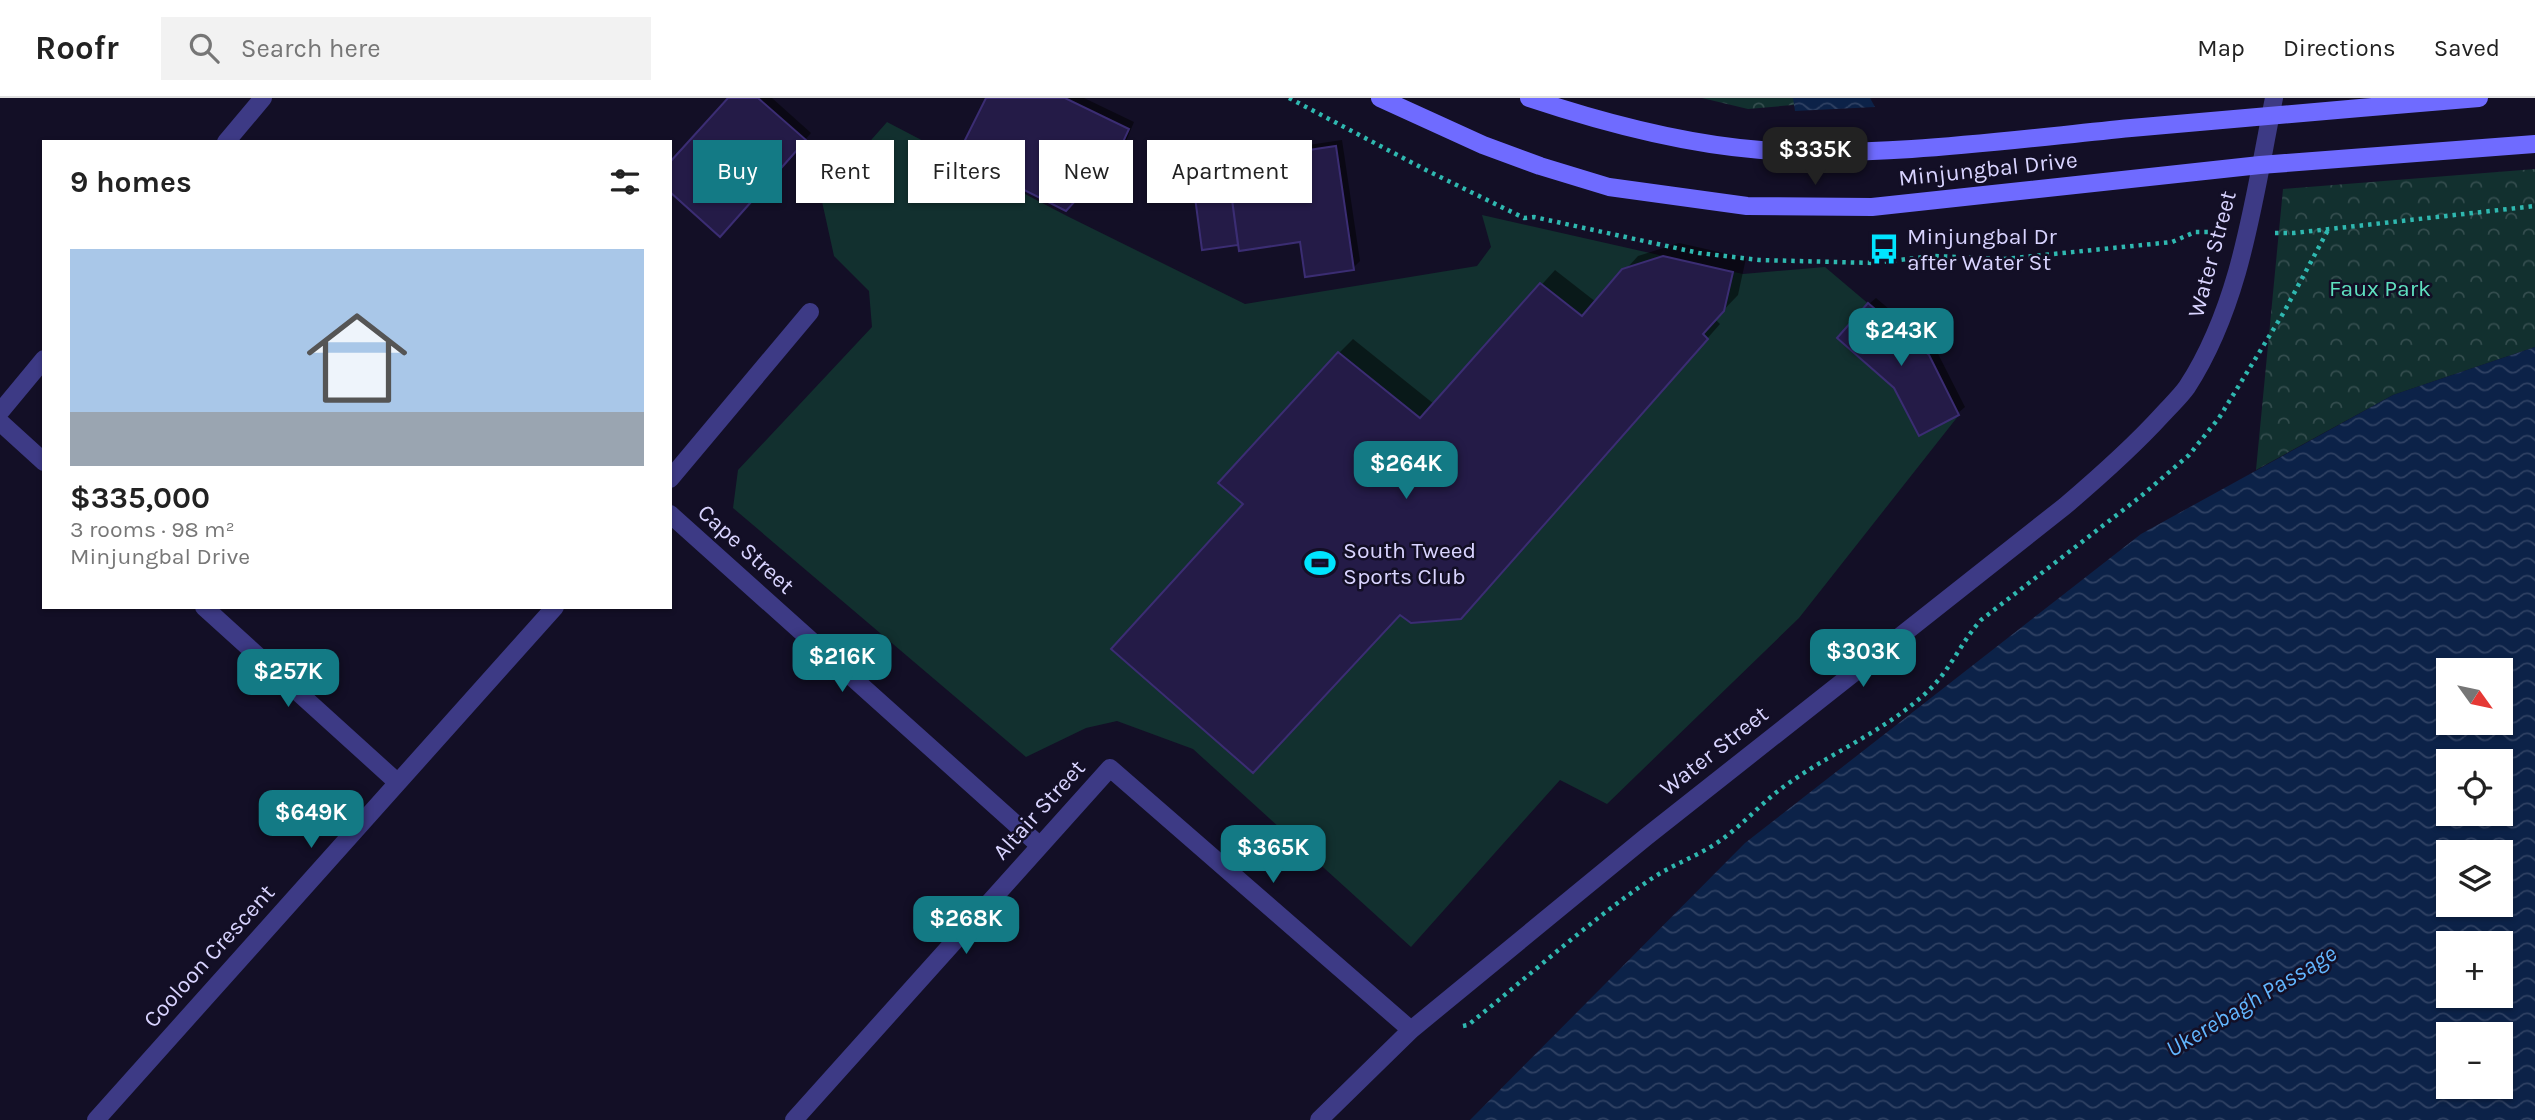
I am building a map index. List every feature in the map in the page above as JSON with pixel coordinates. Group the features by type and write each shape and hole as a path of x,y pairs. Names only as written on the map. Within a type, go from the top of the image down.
{"main road":[{"name":"Minjungbal Drive","path":"1380,98 1483,145 1609,187 1747,206 1872,207 2260,165 2535,145"},
{"name":"Minjungbal Drive","path":"1529,98 1598,121 1655,134 1758,150 1815,152 1944,147 2272,107 2479,98"}],"street":[{"path":"228,140 263,98"},
{"name":"Water Street","path":"1319,1120 1411,1030 1646,837 2065,506 2136,443 2186,389 2216,338 2236,276 2272,107"},
{"path":"672,477 810,312"},
{"path":"0,412 42,361"},
{"path":"0,422 42,460"},
{"name":"Cape Street","path":"672,516 1039,845"},
{"path":"206,609 397,782"},
{"name":"Cooloon Crescent","path":"96,1120 553,609"},
{"name":"Altair Street","path":"794,1120 1110,768 1411,1030"}],"path":[{"path":"1411,1030 1468,1025 1653,878 1709,848 1772,795 1818,764 1877,732 1921,698 1950,666 1981,620 2140,497 2189,455 2220,418 2284,312 2329,229"}],"green space":[{"path":"1702,98 1873,98 1748,109"},
{"name":"South Tweed Sports Club","path":"887,122 921,140 908,140 908,203 1025,203 1025,194 1245,304 1477,266 1491,247 1482,215 1743,274 1825,267 1929,355 1959,415 1799,618 1607,804 1560,780 1411,947 1193,749 1117,721 1086,728 1026,757 733,508 738,470 872,327 869,291 834,256 822,203 894,203 894,140 871,140"},
{"name":"Faux Park","path":"2535,169 2535,347 2393,395 2256,470 2283,189"}],"water":[{"path":"1793,98 1870,98 1875,107 1795,111"},
{"name":"Ukerebagh Passage","path":"2535,347 2535,1120 1470,1120 1745,843 2141,534 2393,395"}],"building":[{"path":"728,98 758,98 806,140 796,140 796,151 782,167 782,140 693,140 693,203 750,203 720,237 672,194 672,160"},
{"path":"986,98 1065,98 1129,129 1124,140 1039,140 1039,197 1025,190 1025,140 965,140"},
{"path":"1336,146 1354,270 1305,277 1300,242 1239,251 1233,203 1312,203 1312,150"},
{"path":"1050,203 1073,203 1066,211"},
{"path":"1196,203 1232,203 1238,245 1202,250"},
{"path":"1663,256 1733,272 1724,311 1703,334 1708,339 1461,619 1411,623 1400,615 1253,773 1111,649 1243,504 1218,483 1338,352 1420,418 1540,283 1582,316 1622,269"},
{"path":"1868,303 1929,355 1959,415 1919,436 1894,388 1837,338"}],"place":[{"name":"Minjungbal Dr after Water St","path":"1884,249"},
{"name":"South Tweed Sports Club","path":"1320,563"}]}
